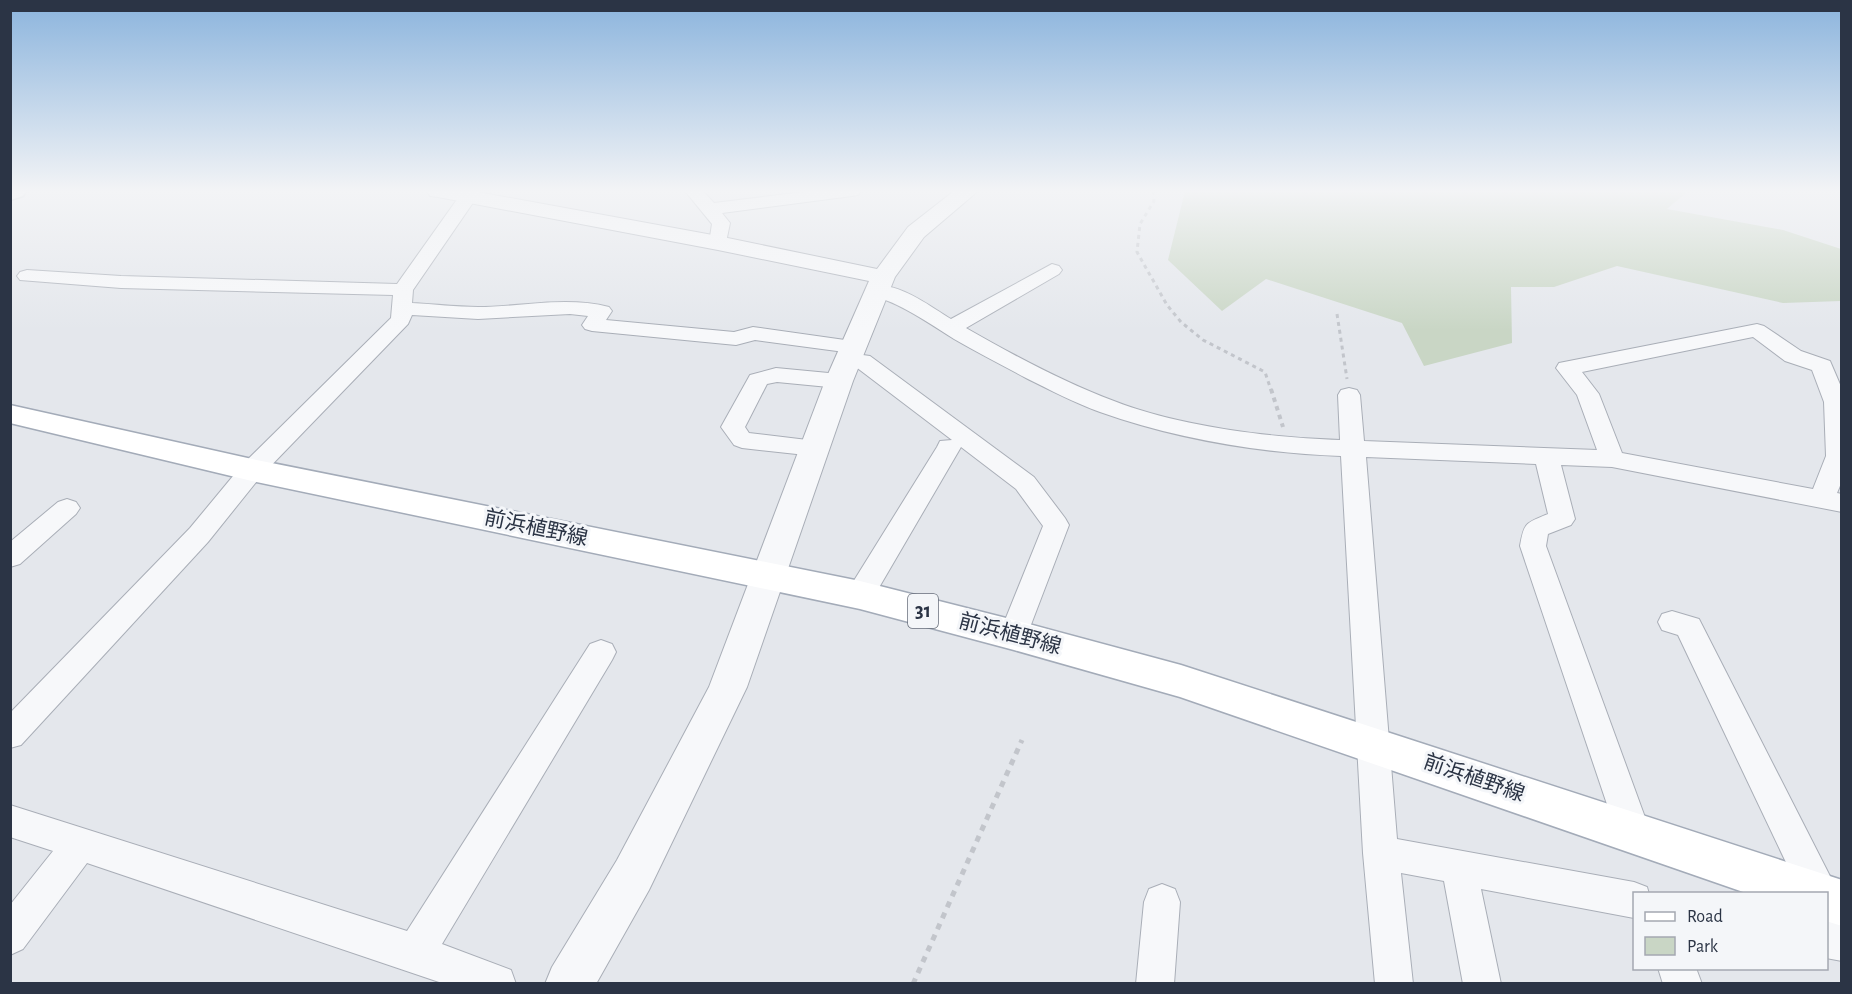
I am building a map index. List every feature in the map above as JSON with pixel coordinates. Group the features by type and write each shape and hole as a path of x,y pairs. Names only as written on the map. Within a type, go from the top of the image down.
{"main road":[{"name":"前浜植野線","path":"10,414 252,470 860,595 1014,635 1181,681 1633,831 1807,892"}],"street":[{"path":"10,735 199,535 252,470 401,320 402,299 441,237"},
{"path":"689,237 880,284 985,348 1053,384 1107,407 1198,431 1288,445 1612,459 1832,502 1838,456 1835,402 1822,366 1792,356 1757,330 1567,368 1588,394 1612,459"},
{"path":"718,243 719,237"},
{"path":"569,984 633,875 728,687 846,363 880,284 912,237"},
{"path":"952,327 1052,270"},
{"path":"27,276 101,283 310,285 478,313 570,308 602,311 592,325 735,339 753,333 846,363"},
{"path":"815,448 742,440 733,427 758,380 862,361 1025,483 1056,525 1014,635"},
{"path":"1349,395 1382,853 1395,984"},
{"path":"860,595 949,447"},
{"path":"1546,455 1562,519 1536,529 1533,546 1633,831"},
{"path":"10,557 67,508"},
{"path":"1672,622 1689,627 1819,892"},
{"path":"415,953 601,652"},
{"path":"10,821 415,953 497,984"},
{"path":"10,936 80,844"},
{"path":"1382,853 1633,900"},
{"path":"1459,869 1482,984"},
{"path":"1155,984 1162,902"},
{"path":"1677,970 1683,984"}],"path":[{"path":"1139,237 1137,252 1147,266 1153,283 1174,314 1196,334 1219,350 1265,372 1288,445"},
{"path":"1337,314 1349,395"},
{"path":"913,984 1022,740"}],"green space":[{"path":"1174,237 1806,237 1841,249 1841,301 1783,303 1617,266 1554,287 1511,287 1512,343 1424,366 1402,323 1266,279 1222,311 1168,260"}]}
